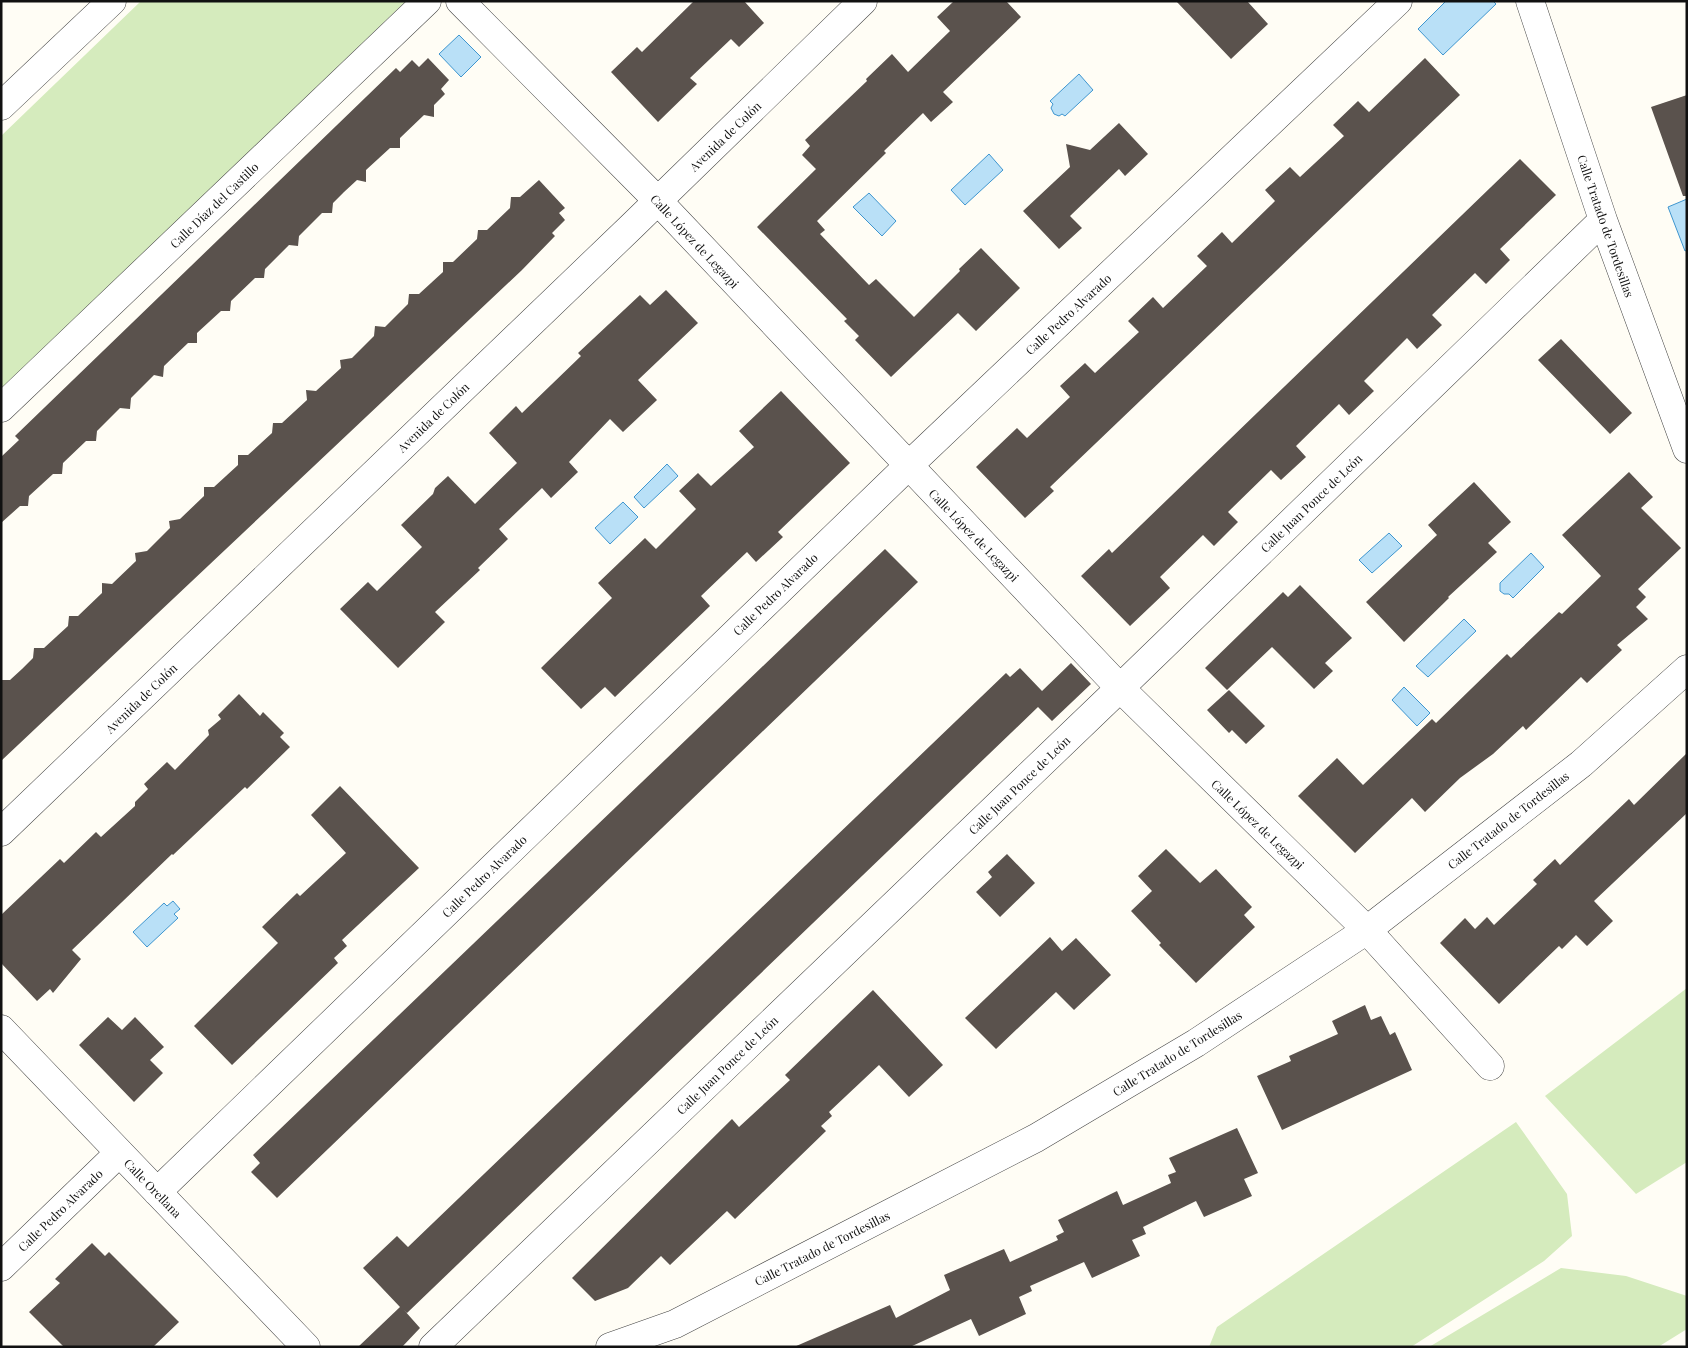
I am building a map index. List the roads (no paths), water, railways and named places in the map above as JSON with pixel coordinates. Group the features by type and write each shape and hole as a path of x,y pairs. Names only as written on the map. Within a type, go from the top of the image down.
{"street":[{"path":"1,106 112,1"},
{"name":"Calle Díaz del Castillo","path":"1,408 427,1"},
{"name":"Calle López de Legazpi","path":"460,1 658,201 1120,688 1367,930 1490,1066"},
{"name":"Avenida de Colón","path":"1,832 658,201 863,1"},
{"name":"Calle Pedro Alvarado","path":"157,1192 908,466 1398,1"},
{"name":"Calle Tratado de Tordesillas","path":"1530,1 1603,220 1687,449"},
{"name":"Calle Juan Ponce de León","path":"433,1347 1120,688 1603,220"},
{"name":"Calle Tratado de Tordesillas","path":"610,1347 675,1324 1036,1138 1196,1043 1367,930 1581,764 1687,669"},
{"name":"Calle Orellana","path":"1,1029 306,1347"},
{"name":"Calle Pedro Alvarado","path":"1,1267 119,1153"}],"water":[{"path":"1446,1 1493,1 1496,4 1443,55 1418,29"},
{"path":"459,35 481,57 461,77 439,54"},
{"path":"1079,74 1093,90 1065,116 1054,114 1051,108 1053,104 1050,101"},
{"path":"989,154 1003,170 965,205 951,190"},
{"path":"869,193 896,221 882,236 853,207"},
{"path":"1687,199 1687,250 1685,251 1668,207"},
{"path":"667,464 678,476 644,508 634,497"},
{"path":"623,502 638,517 610,544 595,528"},
{"path":"1389,533 1402,546 1372,573 1359,560"},
{"path":"1531,553 1544,567 1513,598 1509,594 1504,594 1500,591 1500,583"},
{"path":"1464,619 1476,631 1428,677 1416,666"},
{"path":"1404,687 1430,713 1417,726 1392,700"},
{"path":"173,901 180,909 174,914 178,918 147,947 133,932 164,903 167,906"}]}
